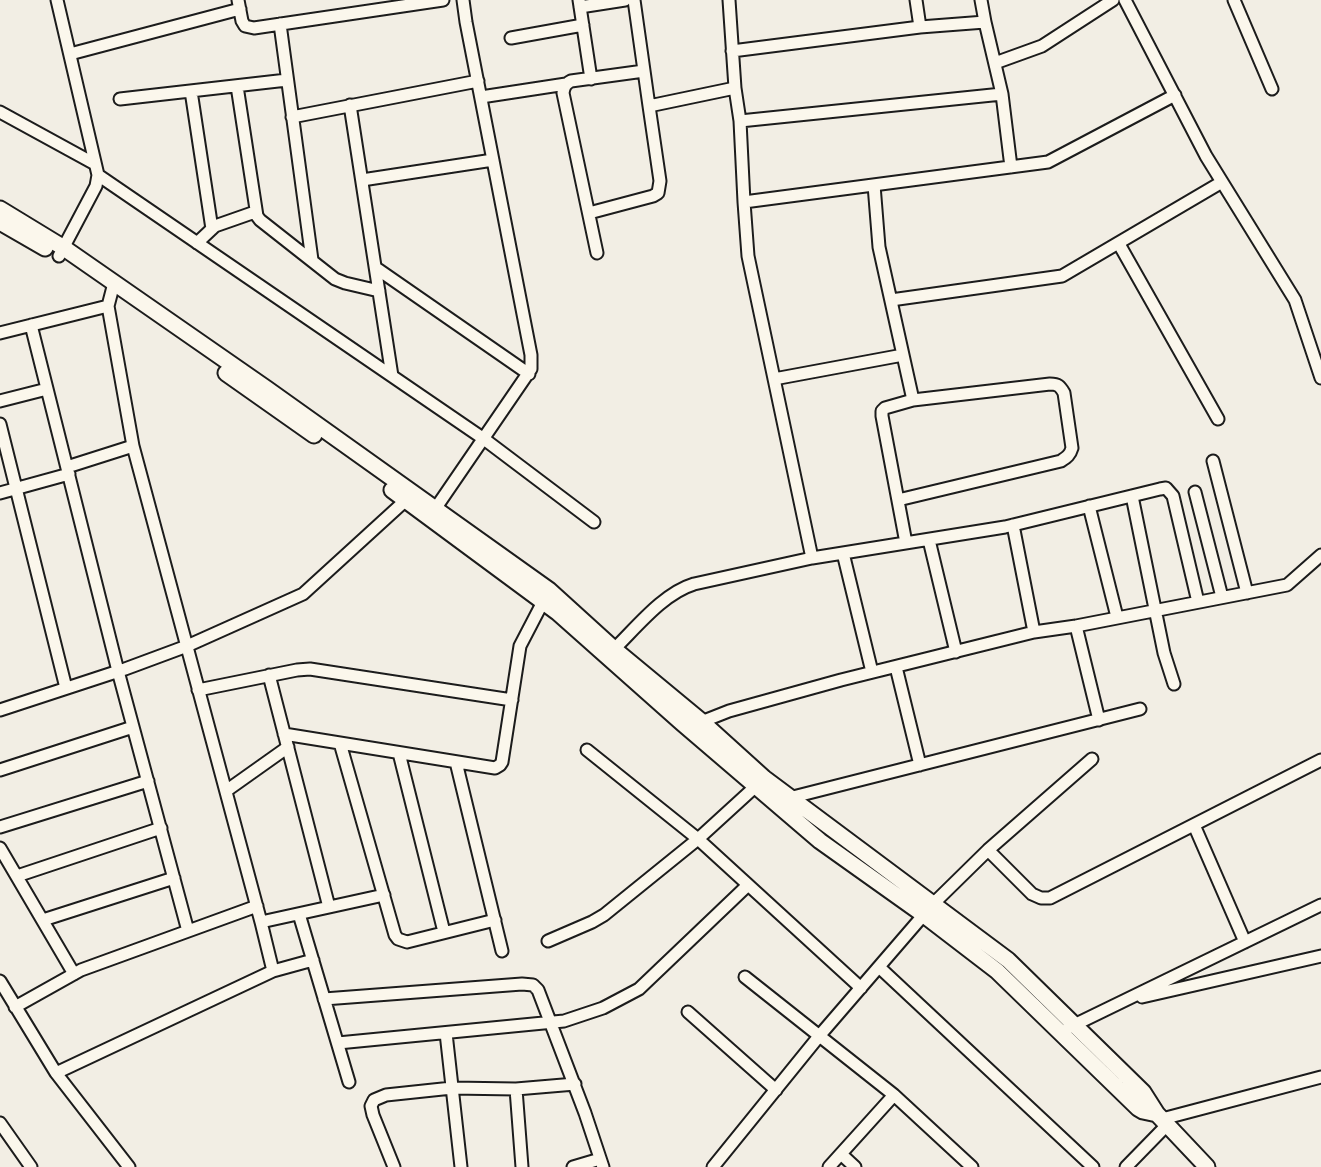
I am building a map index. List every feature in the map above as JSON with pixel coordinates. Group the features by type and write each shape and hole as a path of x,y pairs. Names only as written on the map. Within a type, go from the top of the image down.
{"street":[{"path":"57,0 97,170 96,186 61,252"},
{"path":"70,54 239,4 242,21 245,26 250,28 406,3 443,0"},
{"path":"433,513 531,369 531,355 463,0"},
{"path":"592,79 580,4 625,0"},
{"path":"589,213 658,193 660,181 634,0"},
{"path":"729,0 732,51 740,121 748,256 812,558"},
{"path":"916,0 920,27"},
{"path":"981,0 1002,94 1010,167"},
{"path":"995,63 1042,46 1113,0"},
{"path":"1125,0 1206,156 1295,300 1321,378"},
{"path":"1234,0 1272,90"},
{"path":"732,51 920,27 985,22"},
{"path":"280,24 312,260"},
{"path":"511,38 583,26"},
{"path":"481,97 566,84 571,81 644,72"},
{"path":"120,99 287,80"},
{"path":"292,117 478,81"},
{"path":"566,84 563,93 598,253"},
{"path":"236,86 256,212 260,220 340,281 379,291"},
{"path":"649,106 736,88"},
{"path":"191,91 212,229"},
{"path":"740,121 1002,94"},
{"path":"744,202 1048,162 1175,95"},
{"path":"350,105 392,376"},
{"path":"0,112 97,170 197,243 484,439 594,522"},
{"path":"362,180 493,160"},
{"path":"890,300 1057,278 1068,274 1222,182"},
{"path":"874,185 878,240 913,400"},
{"path":"0,209 61,252 111,294 409,496 552,600 694,725 756,786 820,841 1008,960 1067,1028 1143,1092 1162,1120 1207,1167"},
{"path":"197,243 218,224 256,212"},
{"path":"0,222 61,252"},
{"path":"1119,244 1218,418"},
{"path":"376,268 529,374"},
{"path":"0,333 32,325 111,294"},
{"path":"111,294 132,446 257,906 272,971"},
{"path":"32,325 118,671 188,931"},
{"path":"774,379 902,355"},
{"path":"898,500 1061,460 1070,454 1072,448 1064,393 1061,387 1056,384 913,400 890,406 882,411 882,416 906,543"},
{"path":"0,401 47,389"},
{"path":"0,424 66,688"},
{"path":"0,493 68,471 132,446"},
{"path":"1213,461 1247,593"},
{"path":"610,652 661,604 687,587 812,558 1013,525 1160,488 1166,488 1173,496 1198,602"},
{"path":"1195,492 1222,597"},
{"path":"0,710 187,646 303,594 409,496"},
{"path":"1132,496 1164,653 1174,684"},
{"path":"1089,506 1116,617"},
{"path":"1013,525 1034,632"},
{"path":"929,540 956,652"},
{"path":"843,553 872,672"},
{"path":"694,725 730,711 872,672 1034,632 1076,626 1287,585 1321,555"},
{"path":"284,734 495,768 500,765 520,646 552,600"},
{"path":"1076,626 1099,720"},
{"path":"896,666 920,765"},
{"path":"198,690 269,675 310,669 512,700"},
{"path":"269,675 328,907"},
{"path":"775,802 1140,709"},
{"path":"694,725 791,798 929,910"},
{"path":"0,770 133,727"},
{"path":"340,743 395,935 402,941 407,942 495,920"},
{"path":"226,791 288,747"},
{"path":"587,750 698,839 861,988"},
{"path":"399,752 444,932"},
{"path":"715,1166 820,1036 929,910 988,850 1092,759"},
{"path":"988,850 1032,894 1041,898 1050,898 1321,760"},
{"path":"456,762 502,951"},
{"path":"0,827 148,781"},
{"path":"548,941 598,919 698,839 756,786"},
{"path":"1194,825 1245,942"},
{"path":"17,876 161,828"},
{"path":"0,848 74,974"},
{"path":"43,920 174,878"},
{"path":"338,1043 564,1021 603,1008 639,990 748,885"},
{"path":"261,922 384,895"},
{"path":"1067,1028 1321,905"},
{"path":"15,1007 74,974 257,906"},
{"path":"299,914 349,1082"},
{"path":"1121,1002 1321,956"},
{"path":"56,1074 272,971 313,960"},
{"path":"879,967 1093,1167"},
{"path":"746,977 894,1095 972,1167"},
{"path":"0,981 56,1074 124,1165"},
{"path":"324,999 522,984 533,985 538,990 552,1022 602,1163 573,1167"},
{"path":"688,1012 776,1090"},
{"path":"446,1033 461,1167"},
{"path":"1126,1167 1162,1120 1321,1077"},
{"path":"394,1167 373,1115 371,1106 374,1100 386,1095 452,1088 516,1089 574,1084"},
{"path":"516,1089 522,1167"},
{"path":"830,1167 894,1095"},
{"path":"0,1123 31,1167"},
{"path":"841,1154 854,1167"}]}
